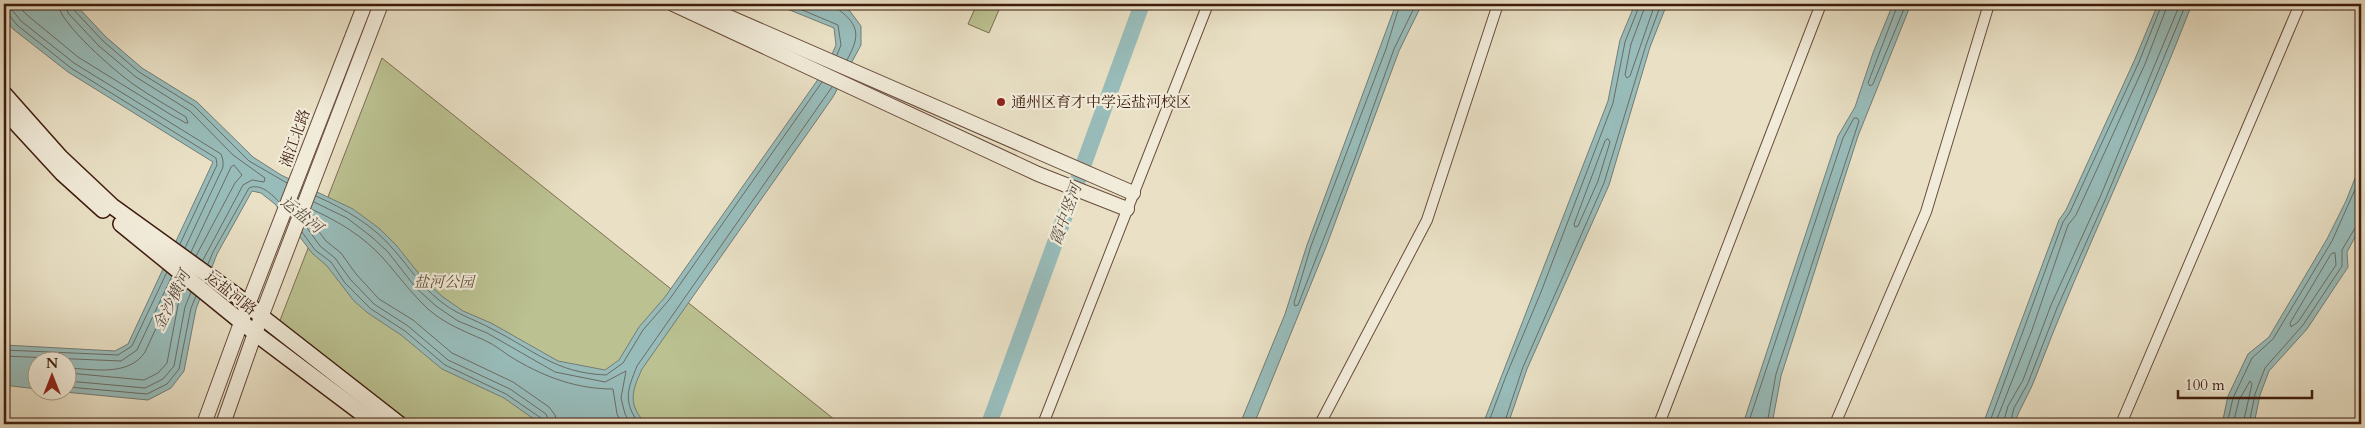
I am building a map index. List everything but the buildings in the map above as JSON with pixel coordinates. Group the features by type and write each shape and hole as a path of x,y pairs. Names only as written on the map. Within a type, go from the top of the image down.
{"main road":[{"name":"运盐河路","path":"4,94 60,157 112,206 248,304 399,424"},
{"name":"运盐河路","path":"4,110 83,194 256,333 376,424"}],"street":[{"name":"湘江北路","path":"204,424 248,304 365,4"},
{"path":"223,424 381,4"},
{"path":"673,4 1038,174 1127,209"},
{"path":"699,4 1133,193"},
{"path":"1043,424 1208,4"},
{"path":"1320,424 1428,220 1498,4"},
{"path":"1659,424 1821,4"},
{"path":"1834,424 1926,212 1989,4"},
{"path":"2121,424 2300,4"}],"green space":[{"path":"977,4 1001,5 989,33 968,24"},
{"name":"盐河公园","path":"382,58 840,424 405,424 277,328"}],"water":[{"path":"4,4 75,4 106,37 142,68 197,102 253,157 281,175 353,209 380,229 396,245 424,280 463,311 491,323 558,361 605,370 619,360 639,327 665,297 826,68 836,45 834,28 775,4 838,4 849,10 861,26 861,45 833,97 642,369 633,397 636,410 646,424 541,424 504,398 442,369 401,335 368,313 354,301 327,266 312,253 275,204 261,193 252,191 217,254 196,309 184,371 171,388 148,400 78,393 78,350 28,350 28,388 4,385 4,345 115,351 128,344 213,162 68,72 13,29 4,17"},
{"path":"1396,4 1422,4 1399,51 1326,247 1254,424 1240,424 1285,314 1307,245"},
{"path":"1635,4 1667,4 1650,47 1609,185 1527,369 1508,424 1483,424 1608,101 1620,40"},
{"path":"1893,4 1911,4 1858,136 1781,376 1772,424 1743,424 1838,136 1855,107 1873,53"},
{"path":"2158,4 2192,4 2074,282 2034,382 2014,424 1983,424 2059,220 2066,210"},
{"path":"2361,163 2361,226 2347,252 2348,267 2307,329 2269,371 2260,395 2254,424 2222,424 2228,396 2248,354 2269,337 2327,239 2346,201"}],"waterway":[{"name":"霞中竖河","path":"989,424 1142,4"}],"place":[{"name":"通州区育才中学运盐河校区","path":"1001,102"}],"water label":[{"name":"运盐河","path":"302,214"},
{"name":"金沙横河","path":"171,300"}]}
